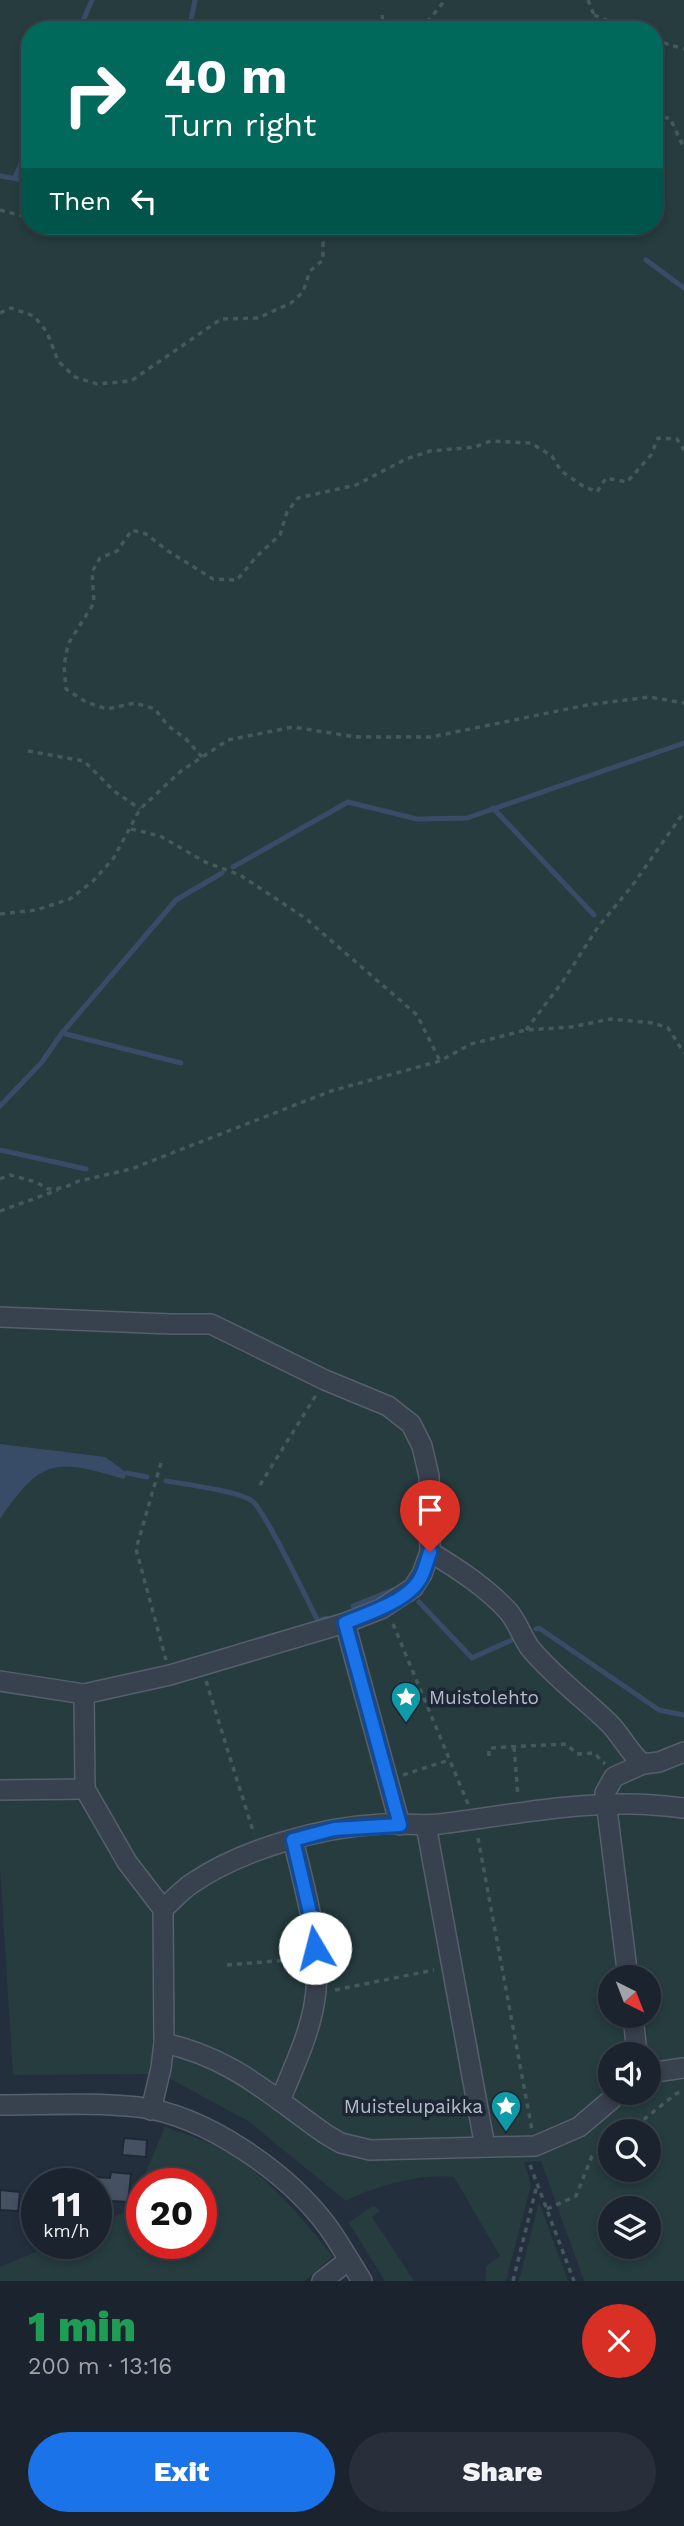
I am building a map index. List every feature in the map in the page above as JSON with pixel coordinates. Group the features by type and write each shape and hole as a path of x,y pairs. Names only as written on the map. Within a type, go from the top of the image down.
{"street":[{"path":"0,1317 211,1324 325,1380 388,1406 411,1424 422,1446 429,1476 430,1552 422,1574 413,1588 386,1606 345,1623 170,1675 84,1694 0,1681"},
{"path":"430,1552 467,1575 509,1612 529,1647 623,1738 634,1757 643,1764"},
{"path":"345,1623 400,1825"},
{"path":"84,1694 85,1789 127,1862 163,1909 164,2043 161,2068 150,2110"},
{"path":"626,1965 605,1793 614,1777 643,1764 659,1762 684,1752"},
{"path":"0,1790 85,1789"},
{"path":"163,1909 189,1886 213,1871 293,1840 334,1829 426,1825 606,1805 684,1808"},
{"path":"426,1825 485,2147"},
{"path":"280,2101 313,2012 316,1994 316,1958 311,1917 293,1840"},
{"path":"164,2043 198,2051 236,2069 327,2135 341,2143 370,2150 535,2146 579,2127 605,2105"},
{"path":"661,2071 684,2068"},
{"path":"0,2105 140,2107 194,2122 275,2171 327,2225 362,2281"},
{"path":"322,2281 349,2260"}],"path":[{"path":"428,21 445,0"},
{"path":"588,0 594,15 593,21"},
{"path":"382,15 383,21"},
{"path":"594,15 608,21"},
{"path":"663,43 684,49"},
{"path":"663,118 670,118 684,148"},
{"path":"0,210 21,216"},
{"path":"0,313 10,308 34,316 47,332 58,361 75,377 97,384 131,381 221,319 258,318 291,303 303,292 310,271 323,260 320,235"},
{"path":"202,757 186,739 168,726 155,709 135,703 107,709 86,702 66,689 64,666 68,644 94,603 92,572 100,558 117,551 132,530 146,534 213,579 237,580 257,556 280,535 287,512 298,498 356,485 406,458 430,451 475,447 491,441 531,443 552,456 561,471 597,492 606,478 628,482 651,455 658,438 677,439 684,450"},
{"path":"0,915 36,910 70,899 93,881 113,859 140,809 181,771 228,740 293,727 356,737 431,737 587,705 649,697 684,703"},
{"path":"28,751 84,761 114,791 140,809"},
{"path":"526,1030 563,981 598,927 632,886 684,812"},
{"path":"130,828 160,836 205,862 240,875 305,918 417,1014 440,1060"},
{"path":"0,1211 79,1181 131,1169 331,1091 440,1060 471,1044 526,1030 571,1027 611,1020 653,1023 668,1028 684,1053"},
{"path":"0,1179 10,1175 36,1182 48,1189 63,1188"},
{"path":"260,1485 325,1380"},
{"path":"161,1463 136,1549 170,1675"},
{"path":"386,1606 475,1819 535,2146"},
{"path":"201,1665 259,1852"},
{"path":"489,1756 489,1748 566,1744 577,1754 594,1753 614,1777"},
{"path":"514,1747 519,1813"},
{"path":"388,1780 450,1760"},
{"path":"227,1965 316,1958"},
{"path":"316,1994 452,1966"},
{"path":"644,2119 677,2093 684,2092"},
{"path":"547,2209 576,2196 592,2156 598,2152"},
{"path":"513,2281 537,2183 574,2281"}],"green space":[{"path":"0,0 684,0 684,2281 584,2281 541,2161 524,2162 531,2185 506,2281 486,2281 486,2266 500,2256 454,2177 428,2177 399,2182 370,2190 346,2201 248,2121 167,2077 152,2074 13,2075 0,1868"},
{"path":"165,2127 215,2146 250,2168 280,2195 333,2256 305,2281 0,2281 0,2267 21,2258 112,2259 112,2218 126,2212 126,2259 217,2259 217,2168 148,2168"},
{"path":"539,2202 568,2281 519,2281"},
{"path":"374,2206 380,2211 372,2217 414,2281 385,2281 349,2223"}],"water":[{"path":"0,1444 105,1457 127,1473 124,1479 82,1468 52,1468 28,1484 0,1519"}],"building":[{"path":"124,2138 147,2140 146,2157 122,2155"},
{"path":"112,2172 126,2174 126,2202 112,2201"},
{"path":"0,2190 20,2192 18,2211 0,2210"}],"waterway":[{"path":"83,21 92,0"},
{"path":"191,21 195,0"},
{"path":"15,177 21,163"},
{"path":"0,176 21,180"},
{"path":"646,260 684,288"},
{"path":"233,867 348,802 417,819 467,818 684,743"},
{"path":"493,808 594,915"},
{"path":"0,1106 42,1062 62,1033 176,900 222,873"},
{"path":"62,1033 181,1063"},
{"path":"0,1150 86,1169"},
{"path":"127,1473 147,1477"},
{"path":"166,1481 224,1491 252,1501 276,1537 318,1621 326,1618"},
{"path":"353,1606 395,1589"},
{"path":"419,1602 472,1658 516,1638"},
{"path":"536,1629 539,1628 659,1710 684,1715"}],"place":[{"name":"Muistolehto","path":"406,1724"},
{"name":"Muistelupaikka","path":"506,2133"}],"route":[{"path":"315,1948 311,1917 293,1840 334,1829 400,1825 345,1623 381,1609 413,1588 422,1574 430,1552"}]}
